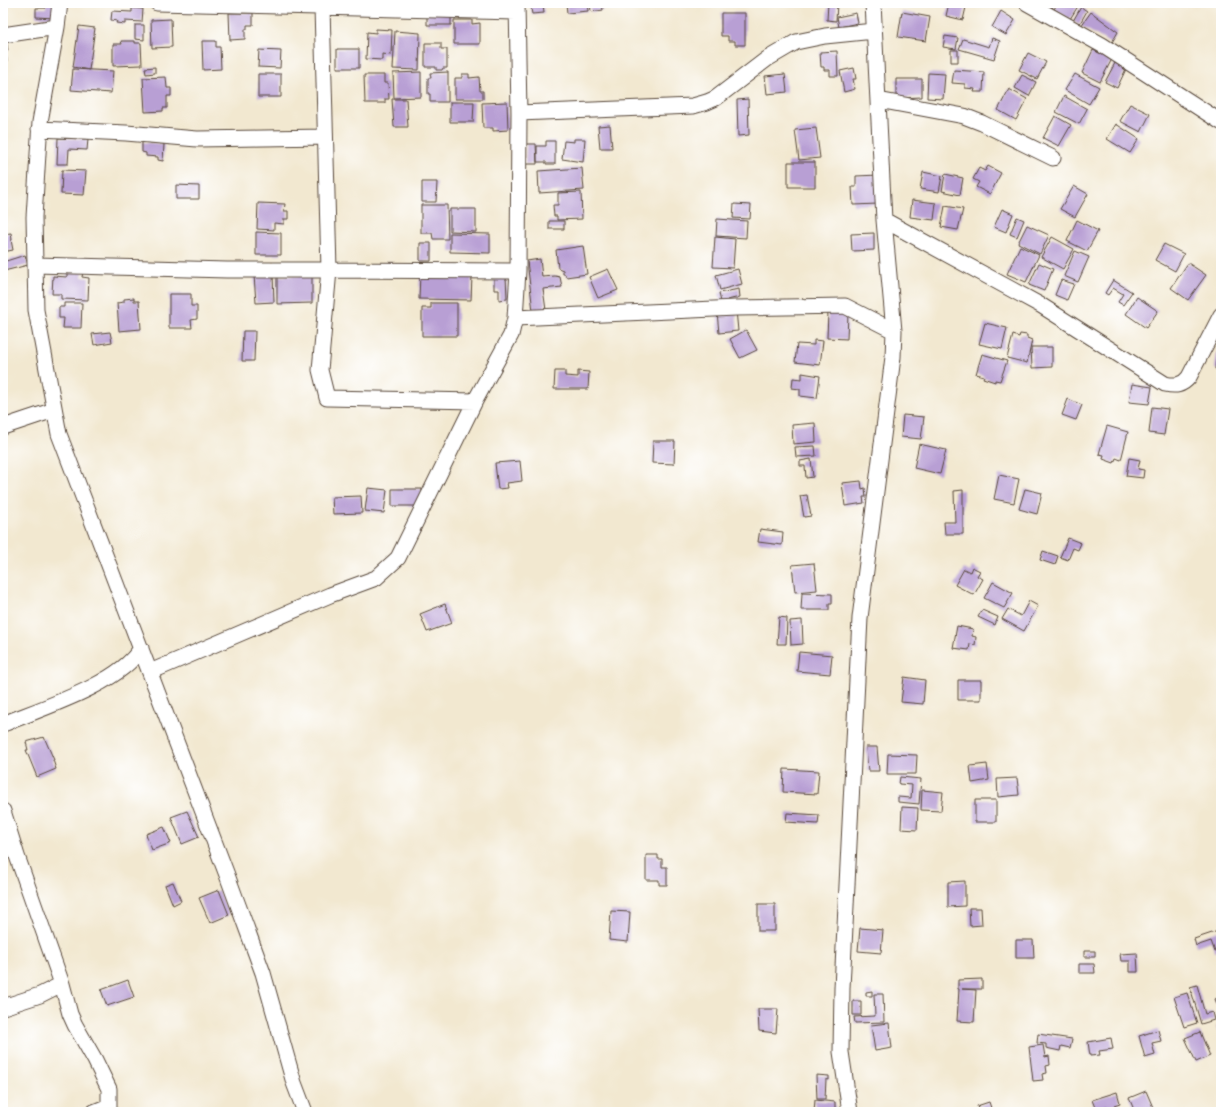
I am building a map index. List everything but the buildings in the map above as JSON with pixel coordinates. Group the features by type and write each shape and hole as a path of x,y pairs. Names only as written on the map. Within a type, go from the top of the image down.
{"street":[{"path":"60,3 58,27 39,129 34,216 36,310 59,434 225,868 263,973 294,1083 305,1112"},
{"path":"104,680 149,668 376,578 398,558 475,401 511,335 515,318 518,271 519,113 516,7 322,7 157,3"},
{"path":"850,1112 841,1052 842,988 860,618 893,357 894,331 884,220 873,3"},
{"path":"1028,3 1102,45 1221,122"},
{"path":"322,7 329,270 320,370 327,398 475,401"},
{"path":"3,35 58,27"},
{"path":"519,113 693,106 716,98 768,59 796,42 825,36 874,31"},
{"path":"878,100 964,116 982,123 1053,158"},
{"path":"39,129 126,133 197,139 326,137"},
{"path":"884,220 1042,306 1165,384 1172,386 1184,383 1189,377 1221,315"},
{"path":"35,265 227,270 518,271"},
{"path":"515,318 736,308 845,306 894,331"},
{"path":"3,427 54,410"},
{"path":"3,724 84,691 104,680 121,670 136,657 141,648"},
{"path":"3,811 17,856 62,984 70,1014 110,1089 109,1106 94,1112"},
{"path":"3,1008 40,995 62,984"}]}
